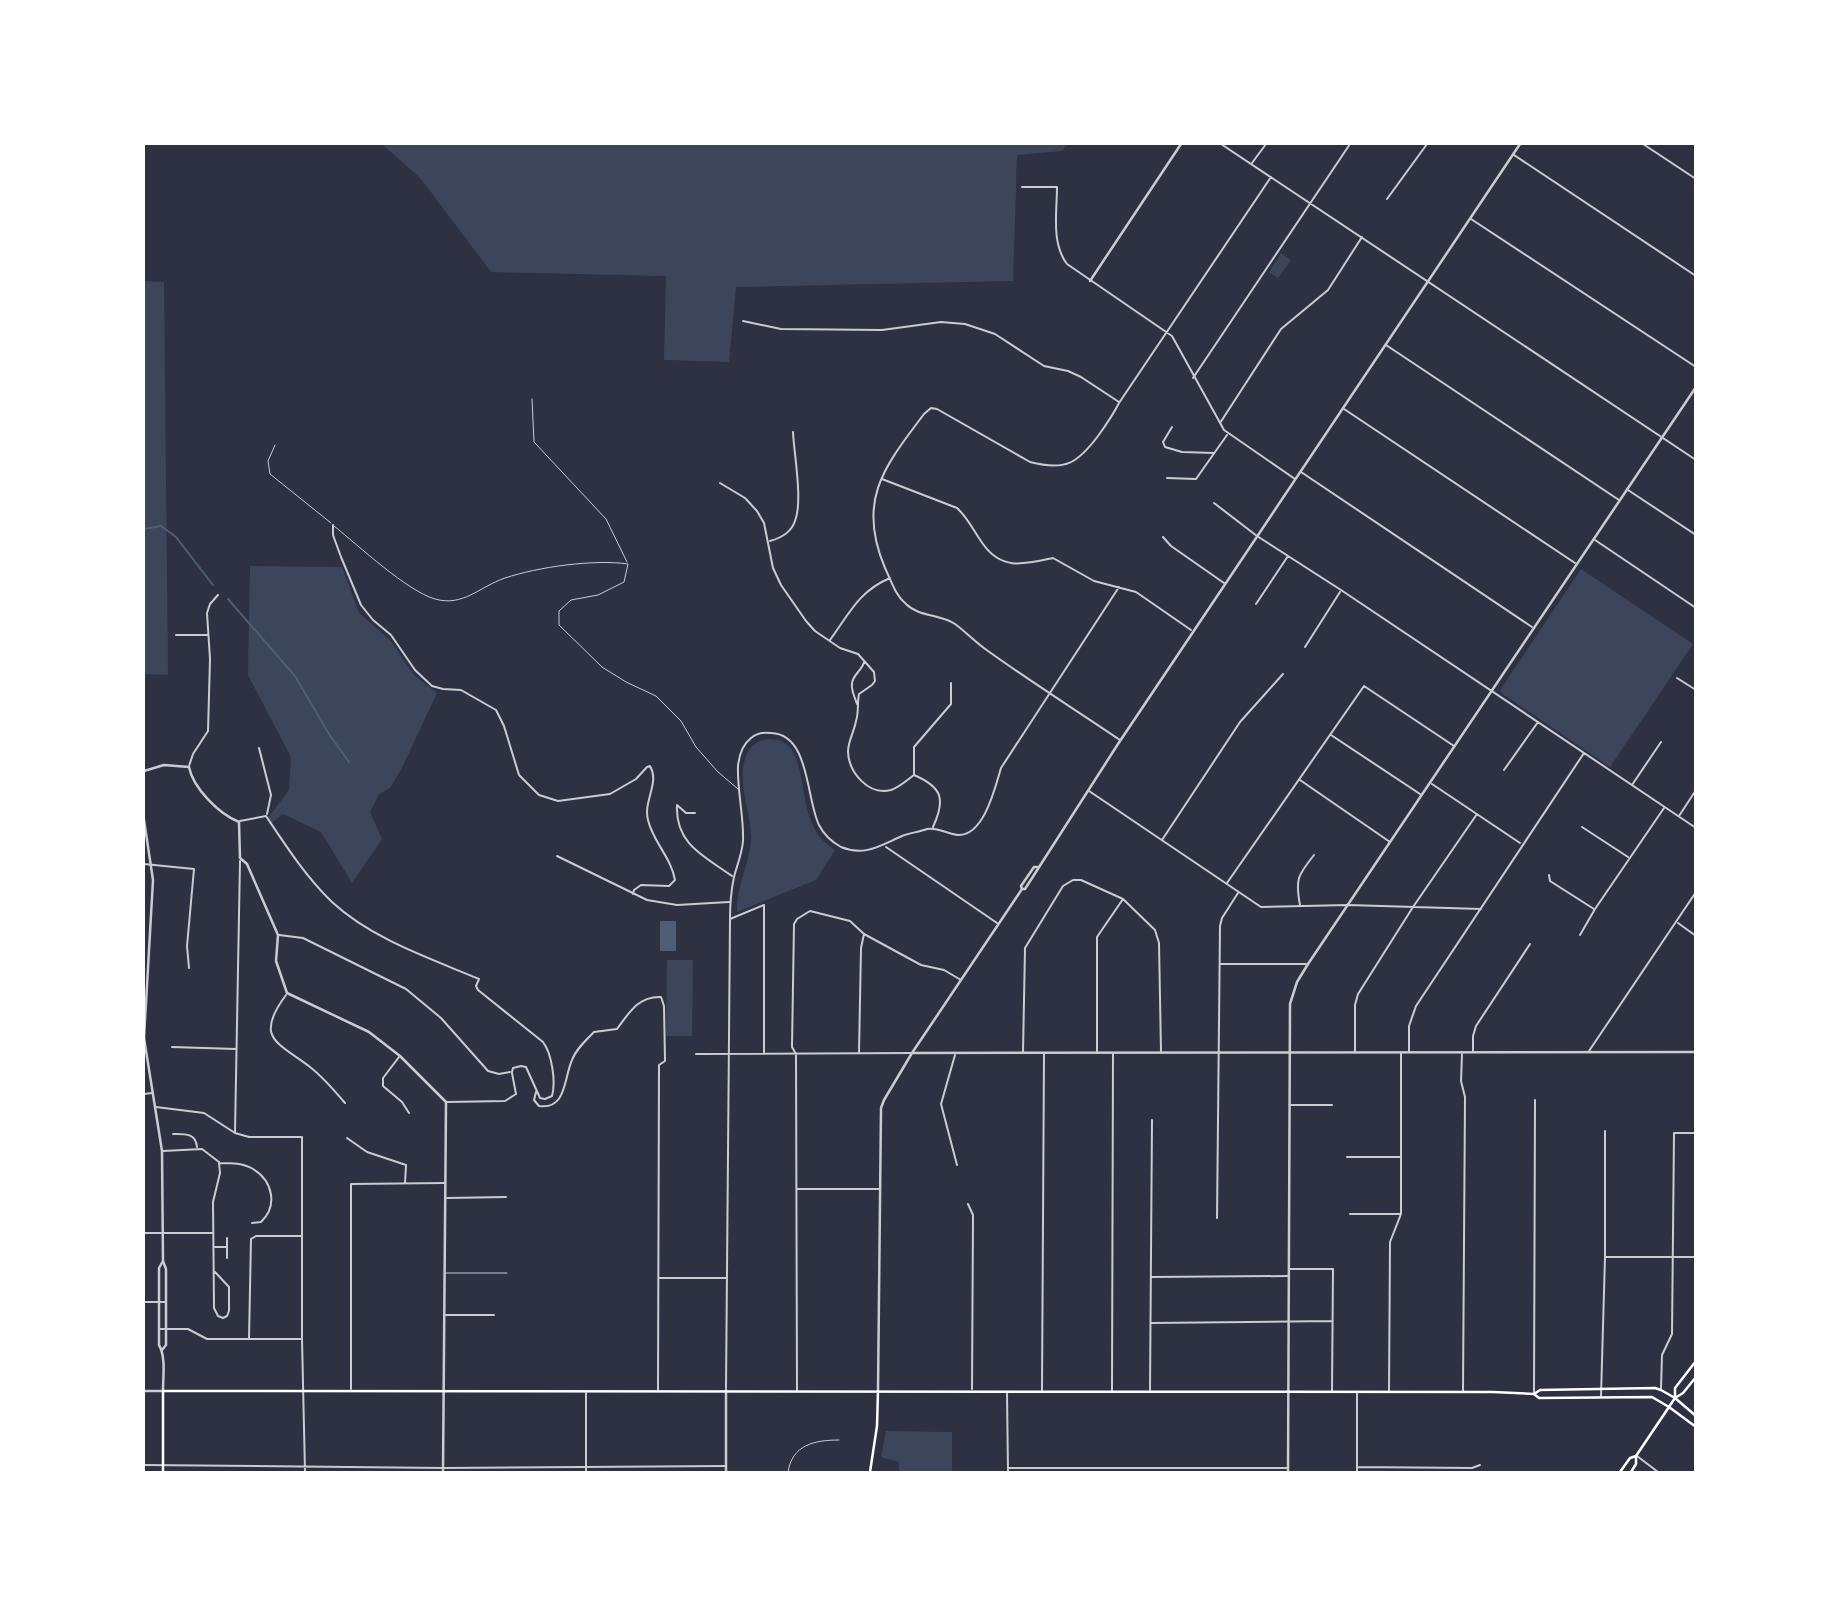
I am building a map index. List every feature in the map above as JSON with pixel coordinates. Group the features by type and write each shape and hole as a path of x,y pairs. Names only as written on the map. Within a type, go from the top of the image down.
{"main road":[{"path":"1675,1398 1675,1388 1696,1361"},
{"path":"1631,1472 1636,1464 1636,1456 1675,1398 1684,1393 1696,1377"},
{"path":"163,1472 163,1391 796,1390 1534,1394 1540,1390 1601,1388 1661,1390 1696,1416"},
{"path":"870,1472 876,1438 878,1391"},
{"path":"1534,1394 1539,1398 1652,1397 1696,1427"},
{"path":"1620,1472 1630,1458 1636,1456"}],"street":[{"path":"1090,281 1181,144"},
{"path":"1221,144 1696,460"},
{"path":"1252,164 1266,144"},
{"path":"1194,377 1350,144"},
{"path":"1387,199 1427,144"},
{"path":"878,1391 881,1108 888,1092 1022,889 1021,886 1034,867 1037,867 1520,144"},
{"path":"1643,144 1696,179"},
{"path":"1513,154 1696,276"},
{"path":"1120,740 987,651 953,623 914,610 905,603 896,592 880,555 874,531 874,504 881,479 893,456 930,408 1030,462 1054,466 1075,461 1084,455 1113,416 1119,403 1271,177"},
{"path":"1023,187 1057,187 1057,240 1062,257 1072,269 1168,332 1177,342 1220,424 1228,434 1295,479"},
{"path":"1470,218 1696,368"},
{"path":"1220,424 1281,329 1328,290 1362,237"},
{"path":"743,321 781,329 882,330 953,321 995,334 1034,361 1081,377 1119,403"},
{"path":"1385,345 1619,500"},
{"path":"1008,1468 1288,1470 1291,994 1421,794 1431,784 1696,387"},
{"path":"1343,409 1577,565"},
{"path":"1172,427 1164,442 1165,447 1182,452 1214,453"},
{"path":"769,541 787,533 795,523 798,507 793,432"},
{"path":"1167,478 1196,478 1228,434"},
{"path":"1300,471 1533,628"},
{"path":"881,479 957,508 967,517 983,544 999,560 1011,565 1021,565 1053,558 1094,581 1136,593 1193,631"},
{"path":"720,483 745,498 757,511 769,541 774,568 781,585 806,621 839,648 858,654 874,672 875,681 859,694 856,722 849,742 848,754 854,772 873,790 884,791 900,786 914,775"},
{"path":"1627,489 1696,535"},
{"path":"1214,503 1257,536 1696,828"},
{"path":"333,525 341,556 360,605 391,635 415,670 432,686 461,690 496,710 504,726 519,775 539,795 558,801 610,794 636,779 650,766 653,772 652,788 647,800 647,818 654,838 670,862 675,880 669,886 640,885 633,894"},
{"path":"1163,537 1171,546 1225,584"},
{"path":"1594,539 1696,608"},
{"path":"1256,604 1288,555"},
{"path":"830,641 861,598 873,586 890,578"},
{"path":"726,1472 730,902 743,836 738,789 739,760 745,744 757,735 765,733 786,736 799,753 817,821 826,836 838,845 851,850 866,851 885,846 902,836 933,828 965,835 975,829 990,803 1001,768 1119,587"},
{"path":"1305,647 1341,590"},
{"path":"218,595 208,608 208,731 193,754 189,767 196,784 222,811 239,821 266,816"},
{"path":"176,635 209,635"},
{"path":"857,705 852,684 854,677 863,669 864,659"},
{"path":"1161,841 1240,722 1283,674"},
{"path":"1677,678 1696,690"},
{"path":"914,775 914,747 951,704 951,683"},
{"path":"1226,884 1364,686 1454,746"},
{"path":"1504,770 1538,722"},
{"path":"1330,734 1421,794"},
{"path":"1631,786 1661,743"},
{"path":"259,748 271,795 266,816 312,881 332,901 372,930 479,979 476,986 478,990 543,1042 548,1050 553,1092 552,1096 545,1100 536,1092 526,1067 521,1066 513,1068 512,1072 516,1094 505,1101 446,1102"},
{"path":"1409,1054 1409,1026 1416,1006 1584,754"},
{"path":"144,771 164,765 189,767"},
{"path":"914,775 928,781 937,789 940,813 933,828"},
{"path":"1299,780 1390,842"},
{"path":"1431,784 1522,844"},
{"path":"1678,817 1696,790"},
{"path":"1088,791 1261,907 1348,905 1481,909"},
{"path":"695,813 686,813 677,805 676,814 681,834 704,858 734,877"},
{"path":"1580,935 1664,808"},
{"path":"1355,1053 1355,1005 1358,994 1477,814"},
{"path":"144,820 153,880 144,1023 162,1151 162,1233 166,1269 166,1345 162,1350"},
{"path":"235,1133 239,821"},
{"path":"1582,827 1629,858"},
{"path":"885,846 998,924"},
{"path":"1300,906 1296,887 1299,873 1314,855"},
{"path":"557,856 646,900 677,905 730,902"},
{"path":"240,858 247,864 278,935 276,961 287,993 369,1032 400,1056 446,1102 443,1470"},
{"path":"144,864 194,869 187,946 189,968"},
{"path":"1549,874 1550,881 1595,909"},
{"path":"1023,1054 1025,948 1063,886 1073,880 1082,880 1123,899 1155,930 1159,943 1161,1053"},
{"path":"1217,1218 1220,926 1222,918 1239,892"},
{"path":"1589,1052 1696,892"},
{"path":"1097,1054 1097,937 1123,899"},
{"path":"730,919 764,905 764,1054"},
{"path":"796,1390 796,1054 792,1047 794,924 810,911 850,921 864,934 921,965 944,971 961,980"},
{"path":"1677,923 1696,936"},
{"path":"859,1054 861,948 864,934"},
{"path":"278,935 303,938 406,989 449,1026 488,1071 499,1074 512,1072"},
{"path":"1473,1052 1476,1026 1530,944"},
{"path":"1220,964 1308,964"},
{"path":"287,993 271,1019 270,1029 274,1040 325,1080 345,1103"},
{"path":"536,1092 534,1100 539,1106 555,1102 564,1092 572,1060 594,1032 617,1029 634,1006 644,999 661,997 664,1006 665,1061 659,1065 658,1390"},
{"path":"1696,1026 1696,1037"},
{"path":"172,1047 237,1049"},
{"path":"696,1054 1696,1052"},
{"path":"1112,1391 1113,1053"},
{"path":"1462,1053 1461,1082 1465,1097 1463,1392"},
{"path":"955,1054 941,1104 957,1165"},
{"path":"1042,1391 1044,1054"},
{"path":"1389,1392 1390,1242 1401,1214 1401,1054"},
{"path":"400,1056 383,1077 383,1086 402,1102 409,1113"},
{"path":"144,1094 152,1093"},
{"path":"1534,1394 1535,1100"},
{"path":"1289,1105 1332,1105"},
{"path":"155,1107 204,1113 235,1133 249,1137 302,1137 304,1472"},
{"path":"1150,1391 1152,1120"},
{"path":"1601,1397 1605,1131"},
{"path":"1661,1390 1662,1355 1672,1334 1674,1133 1696,1133"},
{"path":"173,1134 192,1135 197,1149"},
{"path":"347,1138 367,1152 406,1165 405,1183"},
{"path":"162,1151 207,1151 219,1163 220,1173 213,1202 214,1308 222,1318 227,1316 229,1311 229,1287 215,1272"},
{"path":"1347,1157 1401,1157"},
{"path":"219,1163 237,1163 254,1169 271,1191 273,1199 268,1213 264,1220 253,1223"},
{"path":"351,1390 351,1184 446,1183"},
{"path":"797,1189 881,1189"},
{"path":"446,1198 506,1197"},
{"path":"968,1204 973,1215 972,1391"},
{"path":"1350,1214 1401,1214"},
{"path":"144,1233 214,1233"},
{"path":"250,1339 251,1239 256,1236 303,1236"},
{"path":"227,1237 227,1258"},
{"path":"215,1247 227,1247"},
{"path":"1605,1257 1696,1257"},
{"path":"144,1391 163,1391 162,1350 159,1345 159,1268 163,1261"},
{"path":"1289,1269 1333,1269 1332,1392"},
{"path":"1150,1277 1288,1276"},
{"path":"658,1278 727,1278"},
{"path":"144,1302 166,1302"},
{"path":"445,1315 494,1315"},
{"path":"1150,1323 1332,1321"},
{"path":"159,1329 188,1329 207,1339 302,1339"},
{"path":"586,1390 586,1472"},
{"path":"1007,1391 1008,1472"},
{"path":"1357,1392 1357,1472"},
{"path":"1636,1456 1658,1472"},
{"path":"144,1465 443,1470 726,1466"},
{"path":"1357,1467 1472,1468 1480,1465"},
{"path":"239,1467 239,1472"}],"lane":[{"path":"533,399 534,442 567,474 606,520 628,565 624,582 598,595 571,600 559,611 559,625 602,667 656,696 681,721 696,747 738,789"},
{"path":"275,445 268,461 270,474 413,588 433,598 454,603 505,578 551,568 591,564 628,565"},
{"path":"445,1273 507,1273"},
{"path":"788,1472 792,1458 803,1446 817,1441 839,1440"}],"shaded area":[{"path":"382,144 1067,144 1062,151 1017,155 1013,281 736,287 729,362 664,360 666,276 491,272 421,179"},
{"path":"1281,253 1291,260 1278,278 1269,272"},
{"path":"144,281 164,282 168,675 144,674"},
{"path":"250,566 342,567 359,613 391,641 414,675 437,693 401,770 390,788 379,794 370,812 382,839 352,883 321,832 283,814 272,823 268,818 289,790 291,757 248,675"},
{"path":"1581,569 1693,644 1610,767 1500,690"},
{"path":"768,739 780,740 791,748 801,775 809,816 823,840 835,850 816,880 737,912 751,836 743,788 743,768 751,748"},
{"path":"660,921 676,921 676,951 660,951"},
{"path":"667,960 693,960 692,1036 666,1036"},
{"path":"886,1431 952,1432 952,1472 899,1472 899,1462 881,1457"}],"waterway":[{"path":"144,529 161,526 176,537 213,585"},
{"path":"228,599 295,676 349,762"}]}
